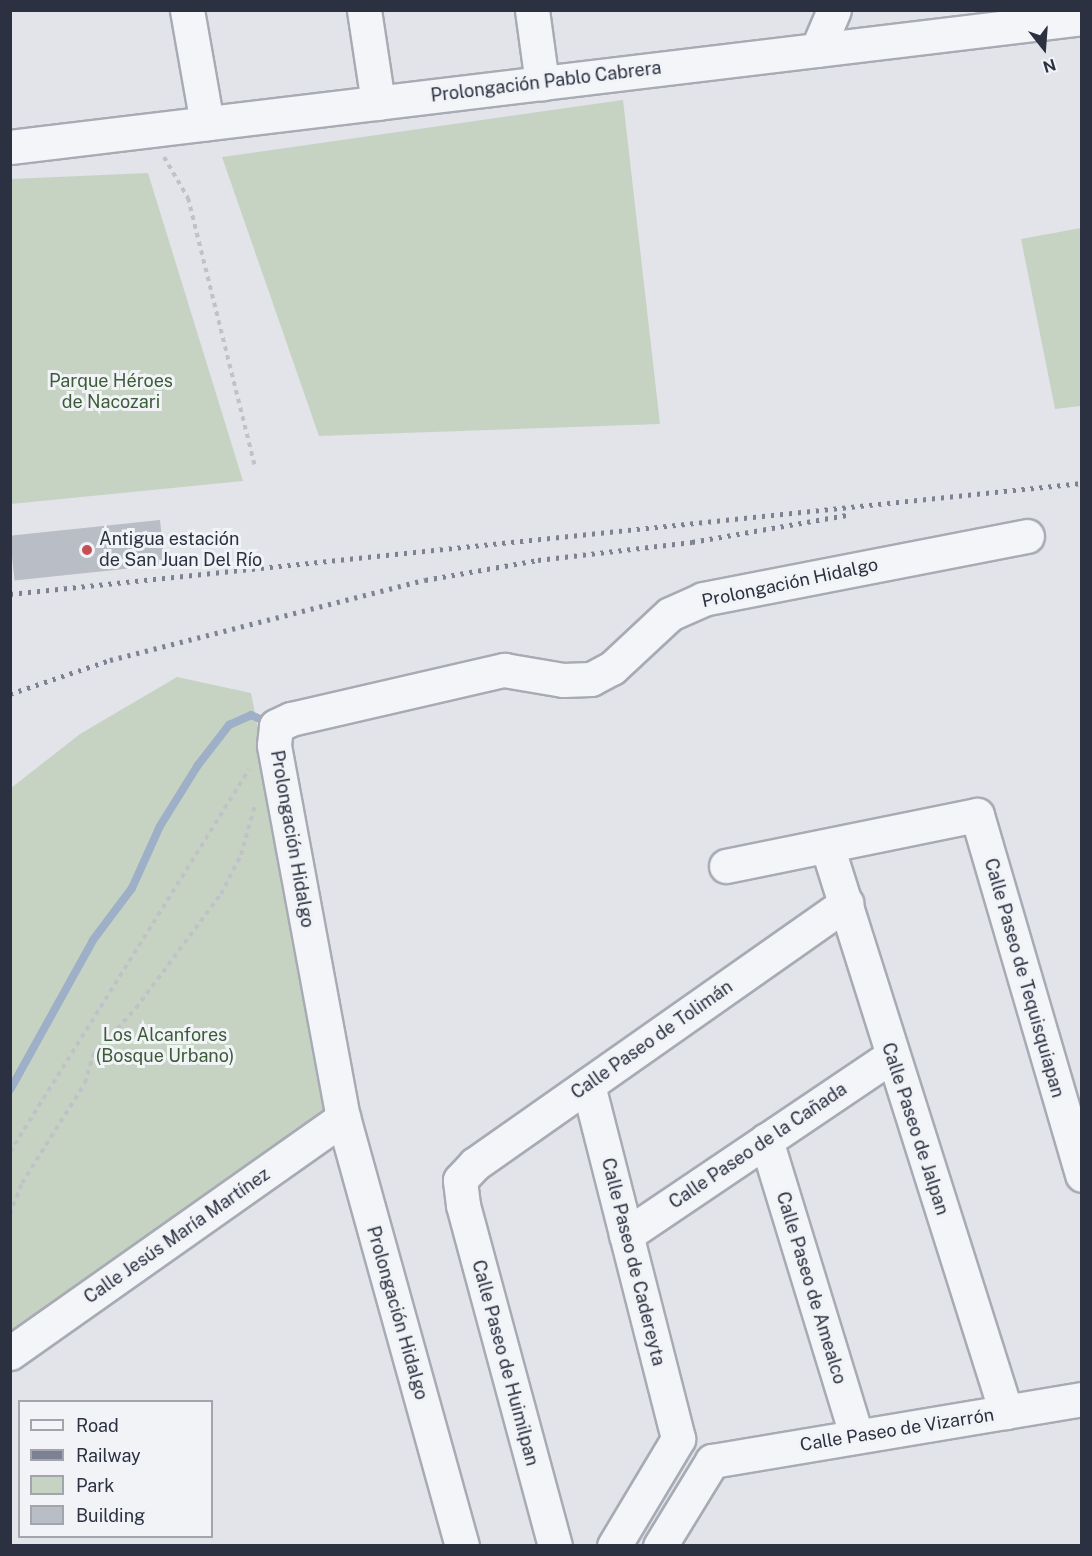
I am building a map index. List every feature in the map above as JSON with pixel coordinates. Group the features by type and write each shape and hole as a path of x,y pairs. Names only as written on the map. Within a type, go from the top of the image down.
{"street":[{"path":"187,10 207,123"},
{"path":"364,10 378,103"},
{"path":"532,10 542,83"},
{"path":"817,50 834,10"},
{"name":"Prolongación Pablo Cabrera","path":"10,147 1082,18"},
{"name":"Prolongación Hidalgo","path":"462,1545 343,1118 274,745 276,726 291,719 504,670 563,680 591,679 612,668 670,614 703,599 1028,536"},
{"name":"Calle Paseo de Tequisquiapan","path":"827,846 977,815 1082,1175"},
{"path":"726,866 827,846"},
{"name":"Calle Paseo de Jalpan","path":"827,846 891,1056 1006,1412"},
{"name":"Calle Paseo de Tolimán","path":"460,1180 475,1164 846,903"},
{"name":"Calle Paseo de la Cañada","path":"626,1235 891,1056"},
{"name":"Calle Paseo de Cadereyta","path":"588,1085 678,1439"},
{"name":"Calle Jesús María Martínez","path":"10,1353 343,1118"},
{"name":"Calle Paseo de Amealco","path":"766,1140 856,1436"},
{"name":"Calle Paseo de Huimilpan","path":"460,1180 463,1205 555,1545"},
{"name":"Calle Paseo de Vizarrón","path":"712,1461 1082,1399"},
{"path":"614,1545 678,1439 712,1461 660,1545"}],"path":[{"path":"149,130 188,198 255,467"},
{"path":"10,1152 251,767"},
{"path":"10,1214 22,1183 85,1083 93,1055 135,1008 221,894 241,855 256,803"}],"green space":[{"path":"623,100 660,424 319,436 222,157"},
{"name":"Parque Héroes de Nacozari","path":"148,173 243,481 11,504 11,179"},
{"path":"1081,228 1081,406 1055,409 1021,239"},
{"name":"Los Alcanfores (Bosque Urbano)","path":"177,677 251,693 336,1118 11,1336 11,788 80,734"}],"building":[{"name":"Antigua estación de San Juan Del Río","path":"160,520 165,565 15,581 10,536"}],"waterway":[{"path":"10,1090 93,940 132,888 160,826 198,765 229,725 251,715 271,724"}],"railway":[{"path":"10,594 1082,483"},
{"path":"10,694 110,660 425,580 538,560 692,542 847,515"}],"place":[{"name":"Antigua estación de San Juan Del Río","path":"87,550"}]}
